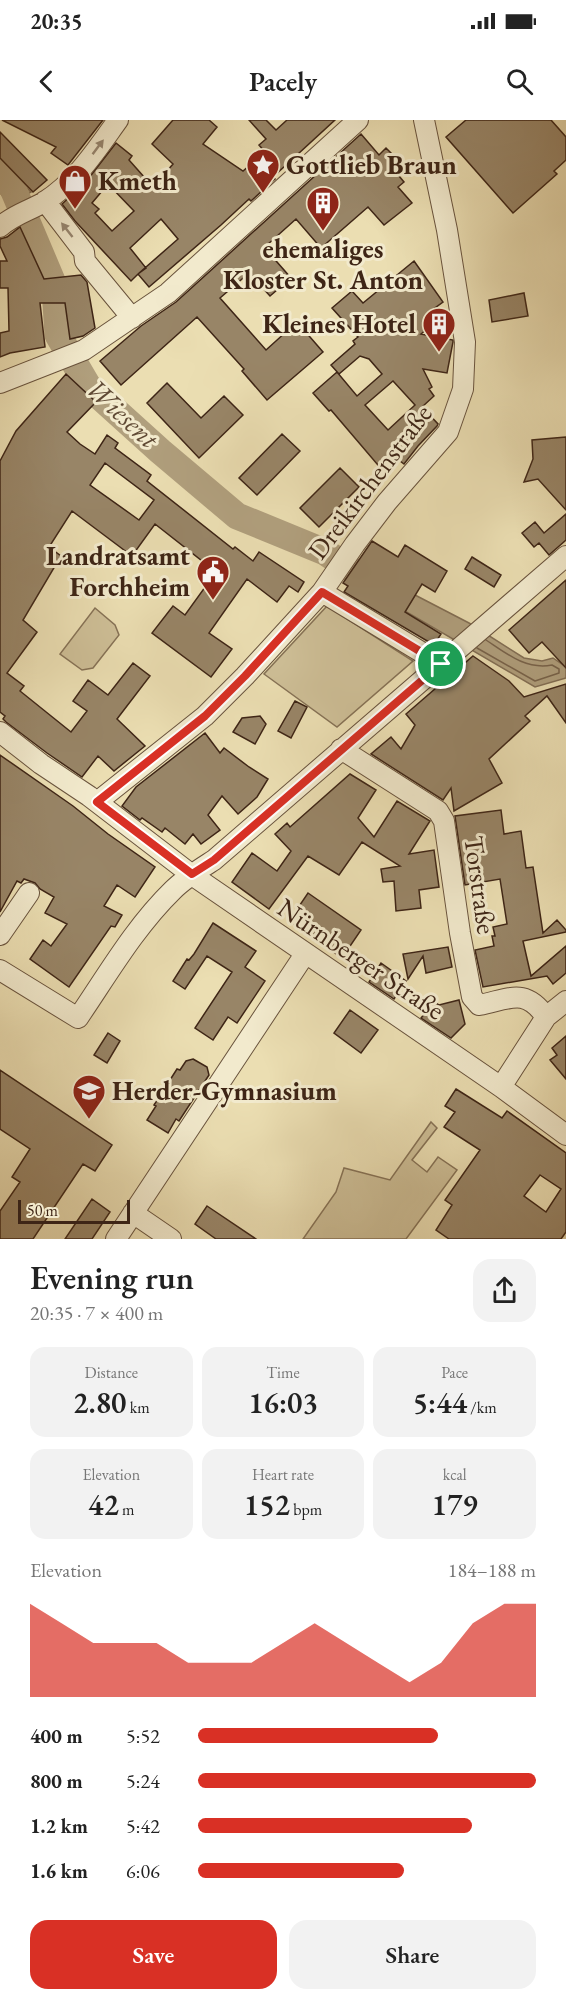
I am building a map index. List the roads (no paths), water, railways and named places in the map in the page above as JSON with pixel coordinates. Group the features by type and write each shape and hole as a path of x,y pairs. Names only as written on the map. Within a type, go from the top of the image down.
{"street":[{"path":"5,222 45,201 80,171 118,120"},
{"path":"0,383 84,350 168,292 358,120"},
{"name":"Dreikirchenstraße","path":"97,802 205,716 241,680 322,592 387,502 448,432 463,389 465,342 447,230 424,120"},
{"path":"45,201 84,252 85,261 132,318"},
{"path":"0,970 78,1018 155,909 192,874 214,860 566,556"},
{"path":"322,592 441,664"},
{"name":"Nürnberger Straße","path":"0,732 192,874 501,1087 566,1135"},
{"name":"Torstraße","path":"341,749 438,811 444,821 472,997 479,1005 523,997 537,1004 546,1017"},
{"path":"0,935 29,893"},
{"path":"116,1239 305,954"},
{"path":"501,1087 546,1017 566,1001"},
{"path":"133,1213 171,1239"}],"water":[{"path":"0,160 31,192 9,204 1,194 3,190 0,187"},
{"path":"415,595 469,623 524,658 542,661 553,658 566,667 566,678 535,687 386,600"}],"waterway":[{"name":"Wiesent","path":"0,173 11,184 55,288 58,335 88,386 237,516 325,552 349,568"}],"place":[{"name":"Gottlieb Braun","path":"263,194"},
{"name":"Kmeth","path":"75,210"},
{"name":"ehemaliges Kloster St. Anton","path":"323,232"},
{"name":"Kleines Hotel","path":"439,353"},
{"name":"Landratsamt Forchheim","path":"213,601"},
{"name":"Herder-Gymnasium","path":"89,1120"}]}
